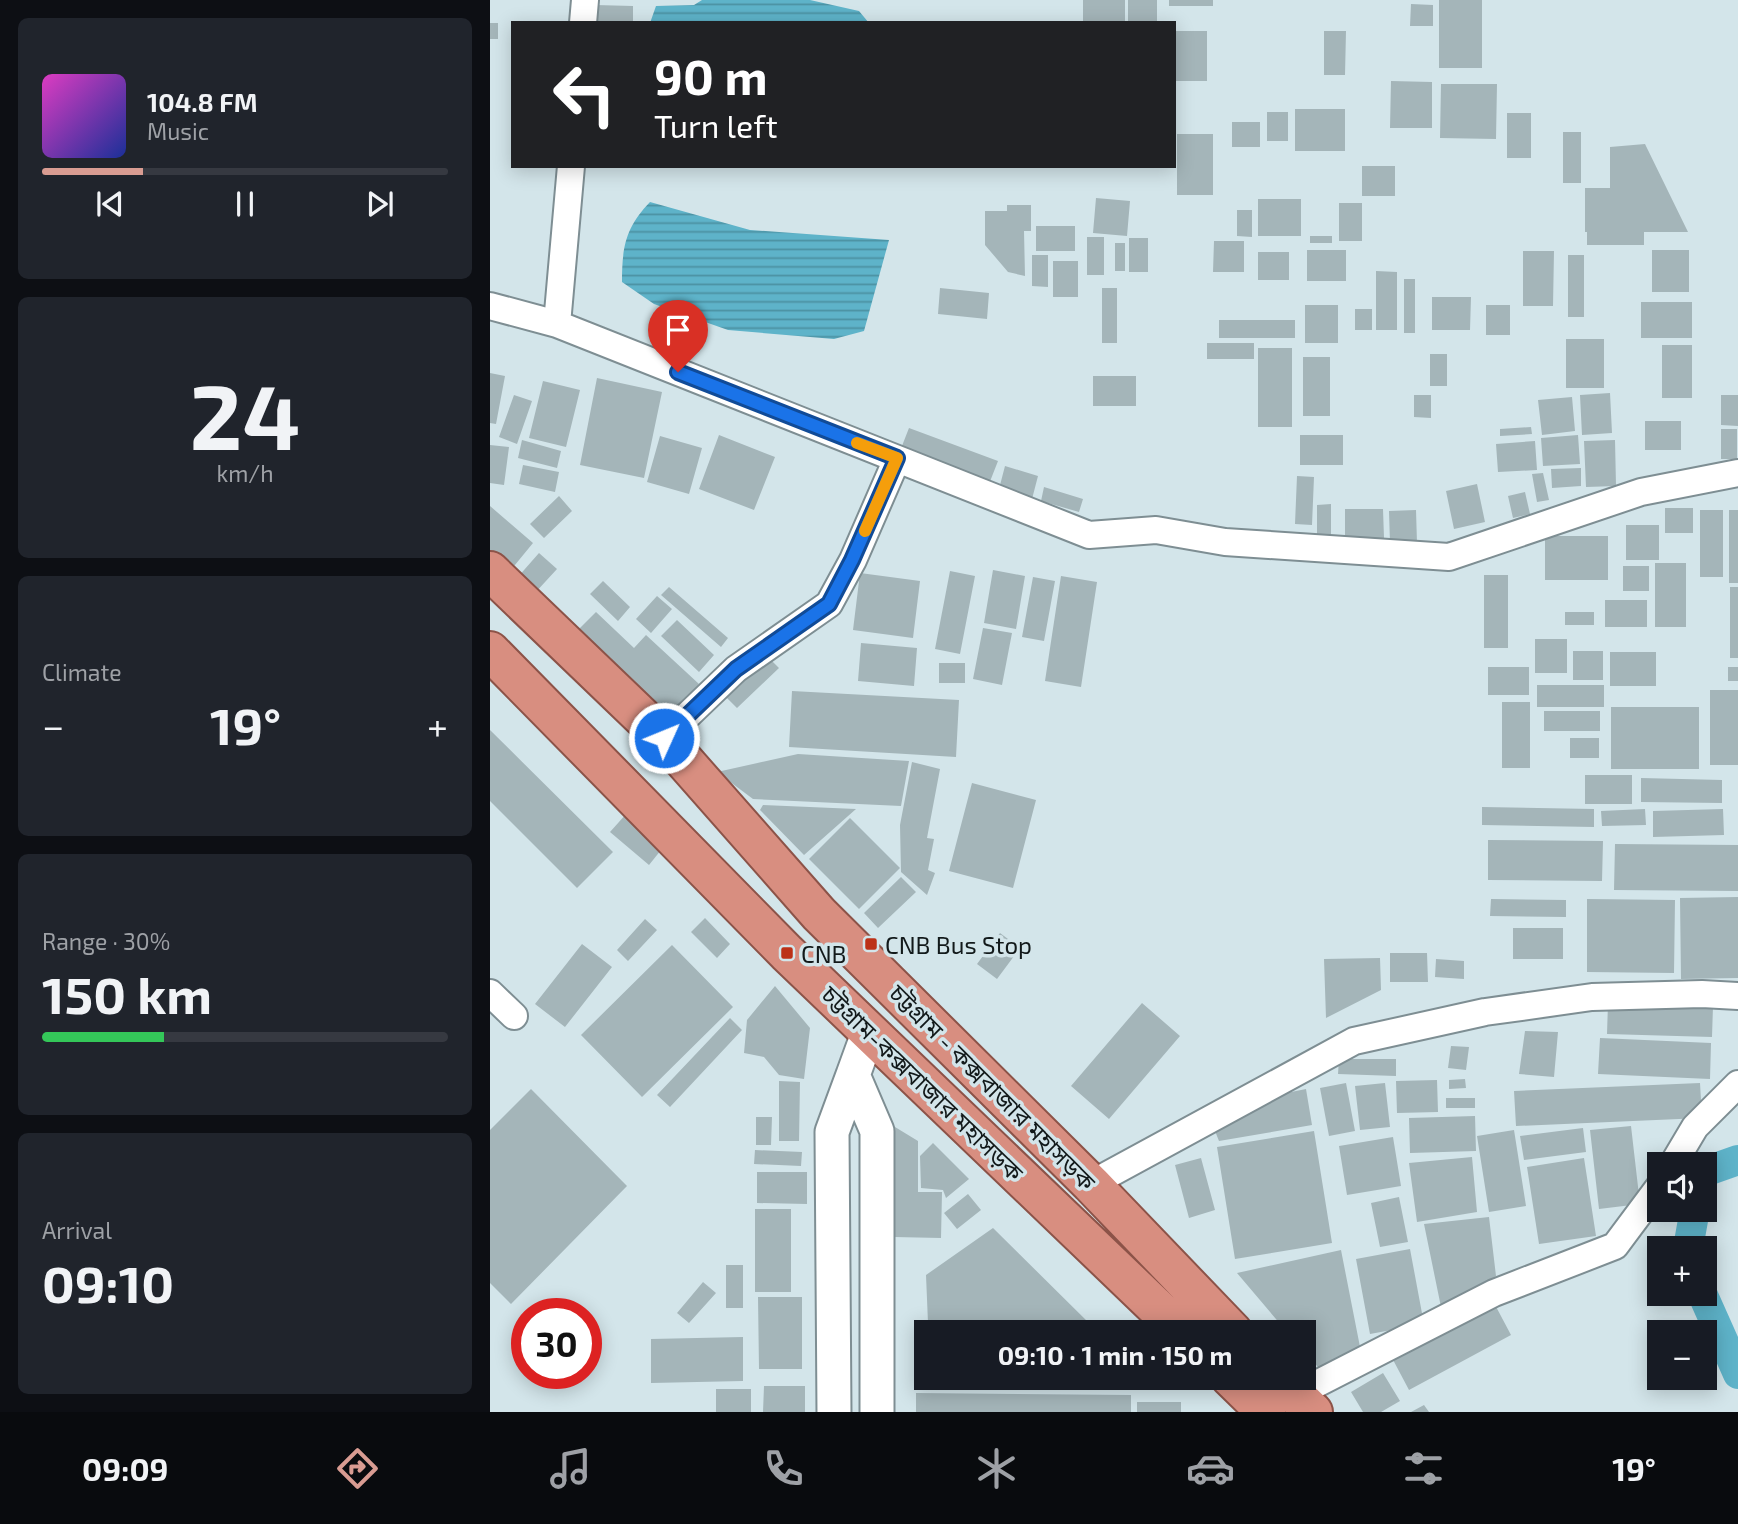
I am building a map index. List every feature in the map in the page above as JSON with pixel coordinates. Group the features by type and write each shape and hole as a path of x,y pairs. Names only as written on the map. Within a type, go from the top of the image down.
{"highway":[{"name":"চট্টগ্রাম - কক্সবাজার মহাসড়ক","path":"490,571 664,738 819,914 1091,1184 1221,1320"},
{"name":"চট্টগ্রাম-কক্সবাজার মহাসড়ক","path":"490,651 787,953 1170,1320"},
{"path":"1264,1390 1288,1399"}],"street":[{"path":"583,21 585,0"},
{"path":"557,324 571,168"},
{"path":"490,306 557,324 1089,535 1156,530 1224,541 1449,556 1641,492 1738,473"},
{"path":"664,738 736,669 829,604 852,560 897,458"},
{"path":"490,993 514,1016"},
{"path":"1091,1184 1354,1041 1485,1012 1592,997 1702,994 1738,996"},
{"path":"834,1412 832,1132 869,1031"},
{"path":"852,1075 877,1131 877,1412"},
{"path":"1680,1152 1695,1127 1738,1084"},
{"path":"1288,1399 1494,1293 1615,1246 1647,1202"}],"water":[{"path":"702,0 810,0 859,11 867,21 651,21 656,6 694,5"},
{"path":"650,202 750,230 889,240 864,331 834,339 728,330 654,304 622,282 623,259 630,230"}],"building":[{"path":"1083,0 1125,0 1125,21 1083,21"},
{"path":"1128,0 1157,0 1157,21 1128,21"},
{"path":"1169,0 1213,0 1213,6 1169,6"},
{"path":"1439,0 1482,0 1482,68 1439,68"},
{"path":"1411,4 1433,5 1433,26 1410,26"},
{"path":"596,5 633,6 633,21 595,21"},
{"path":"490,23 498,23 498,39 490,39"},
{"path":"1176,31 1207,31 1207,81 1176,81"},
{"path":"1324,31 1346,31 1345,75 1324,75"},
{"path":"1391,81 1432,82 1432,128 1390,128"},
{"path":"1441,84 1497,84 1496,139 1440,138"},
{"path":"1295,109 1345,109 1345,151 1295,151"},
{"path":"1267,112 1288,112 1288,141 1267,141"},
{"path":"1507,113 1531,113 1531,158 1507,158"},
{"path":"1232,122 1260,122 1260,147 1232,147"},
{"path":"1563,132 1581,132 1581,183 1563,183"},
{"path":"1177,134 1213,134 1213,195 1177,195"},
{"path":"1645,144 1688,232 1644,232 1644,245 1587,245 1585,188 1610,188 1610,147"},
{"path":"1362,166 1395,166 1395,196 1362,196"},
{"path":"1096,198 1130,201 1127,236 1093,233"},
{"path":"1258,199 1301,199 1301,236 1258,236"},
{"path":"1339,203 1362,203 1362,241 1339,241"},
{"path":"1007,205 1031,205 1031,231 1024,231 1025,276 1008,272 985,245 985,211 1007,211"},
{"path":"1237,210 1252,210 1252,237 1237,236"},
{"path":"1036,226 1075,226 1075,251 1036,251"},
{"path":"1310,236 1332,236 1332,243 1310,243"},
{"path":"1087,237 1104,237 1104,275 1087,275"},
{"path":"1129,238 1148,238 1148,272 1129,272"},
{"path":"1214,241 1244,241 1244,272 1213,272"},
{"path":"1115,243 1125,243 1125,271 1115,271"},
{"path":"1307,250 1346,250 1346,281 1307,281"},
{"path":"1652,250 1689,250 1689,292 1652,292"},
{"path":"1523,251 1554,251 1553,306 1523,306"},
{"path":"1258,252 1289,252 1289,280 1258,280"},
{"path":"1032,255 1048,255 1048,287 1032,286"},
{"path":"1568,255 1584,255 1584,317 1568,317"},
{"path":"1053,261 1078,261 1078,297 1053,297"},
{"path":"1376,271 1397,272 1397,330 1376,330"},
{"path":"1404,279 1415,279 1415,333 1404,333"},
{"path":"940,288 989,293 987,319 938,314"},
{"path":"1102,288 1117,288 1117,343 1102,343"},
{"path":"1432,297 1471,297 1470,330 1432,330"},
{"path":"1641,302 1692,302 1692,338 1641,338"},
{"path":"1305,305 1338,305 1338,343 1305,343"},
{"path":"1486,305 1510,305 1510,335 1486,335"},
{"path":"1355,309 1372,309 1372,330 1355,330"},
{"path":"1219,320 1295,320 1295,338 1219,338"},
{"path":"1566,339 1604,339 1604,388 1566,388"},
{"path":"1207,343 1254,343 1254,359 1207,359"},
{"path":"1662,345 1692,345 1692,398 1662,398"},
{"path":"1258,348 1292,348 1292,427 1258,427"},
{"path":"1430,354 1447,354 1447,386 1430,386"},
{"path":"1303,357 1330,357 1330,416 1303,416"},
{"path":"490,373 505,376 496,424 490,423"},
{"path":"1093,376 1136,376 1136,406 1093,406"},
{"path":"597,378 662,392 644,478 580,465"},
{"path":"543,381 580,390 566,447 529,438"},
{"path":"1610,393 1612,433 1582,435 1580,395"},
{"path":"514,395 532,401 517,444 499,437"},
{"path":"1414,395 1431,395 1431,418 1414,417"},
{"path":"1721,395 1738,395 1738,426 1721,425"},
{"path":"1572,397 1575,431 1542,435 1538,400"},
{"path":"1645,421 1681,421 1681,450 1645,450"},
{"path":"1531,427 1532,434 1500,436 1500,429"},
{"path":"909,428 998,461 989,484 900,451"},
{"path":"1721,429 1737,429 1737,459 1721,459"},
{"path":"719,435 775,457 754,510 699,489"},
{"path":"1300,435 1343,435 1343,465 1300,465"},
{"path":"1578,435 1580,464 1543,466 1541,438"},
{"path":"660,436 702,448 689,494 647,482"},
{"path":"522,440 561,451 557,468 518,458"},
{"path":"1615,440 1616,486 1586,487 1584,441"},
{"path":"1535,441 1537,470 1498,472 1496,444"},
{"path":"490,445 509,447 504,485 490,483"},
{"path":"523,465 559,472 555,492 519,484"},
{"path":"1005,466 1038,476 1032,499 999,489"},
{"path":"1581,468 1581,486 1552,488 1551,469"},
{"path":"1543,473 1549,500 1537,502 1532,474"},
{"path":"1297,476 1314,477 1312,525 1295,524"},
{"path":"1477,484 1485,522 1454,529 1446,491"},
{"path":"1044,487 1083,499 1079,512 1041,501"},
{"path":"1525,492 1530,514 1513,518 1508,496"},
{"path":"559,496 572,511 544,538 530,524"},
{"path":"1331,504 1331,535 1317,535 1317,505"},
{"path":"490,506 533,543 510,571 490,554"},
{"path":"1665,508 1693,508 1693,533 1665,533"},
{"path":"1345,509 1383,509 1384,538 1345,538"},
{"path":"1416,510 1417,543 1390,543 1389,511"},
{"path":"1700,510 1723,510 1723,577 1700,577"},
{"path":"1729,510 1738,510 1738,583 1729,583"},
{"path":"1626,525 1659,525 1659,560 1626,560"},
{"path":"1545,536 1608,536 1608,580 1545,580"},
{"path":"539,553 557,569 534,594 517,578"},
{"path":"1655,563 1686,563 1686,627 1655,627"},
{"path":"1623,566 1649,566 1649,591 1623,591"},
{"path":"993,570 1025,576 1016,629 984,623"},
{"path":"950,571 975,576 960,654 935,649"},
{"path":"860,573 920,581 913,638 853,630"},
{"path":"1484,575 1508,575 1508,648 1484,648"},
{"path":"1061,576 1097,582 1081,687 1045,681"},
{"path":"1033,577 1055,581 1044,641 1022,637"},
{"path":"603,581 630,607 618,621 590,594"},
{"path":"669,587 728,638 721,647 661,595"},
{"path":"1730,587 1738,587 1738,658 1730,658"},
{"path":"657,596 672,609 651,633 636,619"},
{"path":"1605,600 1647,600 1647,627 1605,627"},
{"path":"596,612 634,648 646,635 699,684 665,721 573,635"},
{"path":"1565,612 1594,612 1594,625 1565,625"},
{"path":"677,620 714,655 699,672 661,636"},
{"path":"983,628 1012,633 1002,685 973,679"},
{"path":"1535,639 1567,639 1567,673 1535,673"},
{"path":"861,643 917,648 914,686 858,681"},
{"path":"1573,651 1603,651 1603,680 1573,680"},
{"path":"1610,652 1656,652 1656,686 1610,686"},
{"path":"766,655 779,668 737,708 724,695"},
{"path":"939,663 965,663 965,683 939,683"},
{"path":"1488,667 1529,667 1529,695 1488,695"},
{"path":"1728,667 1738,667 1738,681 1728,681"},
{"path":"1537,685 1604,685 1604,707 1537,707"},
{"path":"1710,690 1738,690 1738,765 1710,765"},
{"path":"792,691 959,700 956,757 789,747"},
{"path":"1502,702 1530,702 1530,768 1502,768"},
{"path":"1611,707 1699,707 1699,769 1611,769"},
{"path":"1544,711 1600,711 1600,731 1544,731"},
{"path":"490,730 613,852 577,888 490,801"},
{"path":"1570,738 1599,738 1599,758 1570,758"},
{"path":"798,754 909,761 901,806 753,799 717,772"},
{"path":"912,762 940,769 927,838 934,839 928,870 935,873 927,895 901,872 900,825"},
{"path":"1585,775 1632,775 1632,804 1585,804"},
{"path":"1641,778 1722,780 1722,803 1641,802"},
{"path":"972,783 1036,800 1013,888 949,871"},
{"path":"763,805 856,809 804,855 760,810"},
{"path":"1482,807 1594,809 1594,827 1482,825"},
{"path":"1645,809 1646,825 1602,826 1601,811"},
{"path":"1723,809 1724,835 1653,837 1653,811"},
{"path":"627,813 665,845 649,865 610,832"},
{"path":"850,818 900,868 859,909 809,859"},
{"path":"1488,840 1603,841 1602,881 1488,880"},
{"path":"1615,844 1738,845 1738,891 1614,890"},
{"path":"901,877 916,892 878,928 864,913"},
{"path":"1738,897 1738,978 1681,979 1680,898"},
{"path":"1491,899 1566,900 1566,917 1490,916"},
{"path":"1587,899 1675,900 1674,973 1587,972"},
{"path":"705,918 730,944 717,958 691,932"},
{"path":"645,919 657,930 628,961 617,950"},
{"path":"1513,928 1563,928 1563,959 1513,959"},
{"path":"1000,933 1020,948 997,979 977,964"},
{"path":"582,944 612,967 565,1027 535,1004"},
{"path":"672,945 733,1007 642,1097 581,1035"},
{"path":"1390,953 1427,953 1428,982 1390,982"},
{"path":"1380,958 1381,990 1326,1018 1324,959"},
{"path":"1436,959 1464,961 1464,979 1435,977"},
{"path":"775,986 810,1028 804,1079 779,1075 764,1057 744,1053 747,1020"},
{"path":"1142,1003 1180,1036 1109,1119 1071,1086"},
{"path":"1608,1003 1713,1006 1712,1037 1607,1034"},
{"path":"730,1018 742,1030 670,1107 657,1095"},
{"path":"1525,1031 1558,1032 1554,1077 1519,1074"},
{"path":"1600,1038 1711,1043 1710,1079 1598,1074"},
{"path":"1451,1046 1469,1047 1466,1070 1448,1068"},
{"path":"1339,1059 1396,1059 1396,1076 1338,1074"},
{"path":"1465,1079 1466,1088 1449,1089 1449,1080"},
{"path":"1437,1080 1438,1112 1397,1113 1396,1081"},
{"path":"779,1081 800,1082 799,1141 779,1141"},
{"path":"1346,1083 1355,1131 1329,1136 1320,1088"},
{"path":"1385,1083 1390,1127 1360,1130 1355,1086"},
{"path":"1700,1083 1702,1118 1516,1126 1514,1091"},
{"path":"531,1089 627,1186 517,1298 511,1298 511,1304 490,1283 490,1130"},
{"path":"1306,1089 1312,1125 1219,1141 1213,1126 1256,1099"},
{"path":"1446,1098 1475,1098 1475,1108 1446,1108"},
{"path":"1475,1116 1476,1151 1410,1153 1409,1118"},
{"path":"756,1117 772,1117 771,1145 756,1145"},
{"path":"1631,1126 1640,1204 1599,1209 1590,1130"},
{"path":"895,1127 918,1141 918,1192 942,1192 941,1238 894,1237"},
{"path":"1583,1128 1586,1152 1524,1160 1520,1136"},
{"path":"1514,1130 1526,1206 1489,1212 1477,1136"},
{"path":"1314,1131 1332,1243 1235,1259 1217,1147"},
{"path":"1393,1137 1401,1186 1347,1195 1339,1146"},
{"path":"933,1143 969,1179 946,1198 943,1190 921,1188 920,1156"},
{"path":"755,1150 802,1152 801,1166 754,1164"},
{"path":"1472,1157 1477,1212 1417,1222 1409,1163"},
{"path":"1201,1158 1215,1210 1189,1218 1175,1165"},
{"path":"1584,1158 1596,1236 1539,1244 1527,1167"},
{"path":"757,1172 807,1172 807,1204 757,1203"},
{"path":"968,1194 981,1210 957,1229 944,1213"},
{"path":"1399,1197 1408,1242 1380,1247 1371,1203"},
{"path":"755,1209 791,1209 791,1292 755,1292"},
{"path":"1489,1217 1496,1276 1441,1307 1424,1224"},
{"path":"993,1228 1086,1320 928,1320 926,1275"},
{"path":"1410,1249 1424,1324 1370,1334 1356,1259"},
{"path":"1341,1250 1361,1352 1324,1374 1316,1365 1316,1320 1277,1320 1237,1273"},
{"path":"726,1265 743,1265 743,1308 726,1308"},
{"path":"703,1282 716,1293 689,1323 677,1313"},
{"path":"758,1297 802,1297 802,1369 759,1369"},
{"path":"1493,1301 1511,1335 1409,1390 1391,1356"},
{"path":"743,1337 743,1381 651,1383 651,1339"},
{"path":"1383,1373 1400,1401 1381,1412 1363,1412 1351,1392"},
{"path":"764,1386 805,1386 805,1412 763,1412"},
{"path":"716,1389 751,1389 751,1412 716,1412"},
{"path":"916,1393 1131,1395 1131,1412 916,1412"},
{"path":"1137,1402 1181,1402 1181,1412 1137,1412"},
{"path":"1424,1405 1429,1412 1411,1412"}],"waterway":[{"path":"1717,1167 1738,1160"},
{"path":"1690,1236 1693,1222"},
{"path":"1708,1306 1738,1374"}],"slow traffic":[{"path":"857,443 897,458 865,531"}],"place":[{"name":"CNB Bus Stop","path":"871,944"},
{"name":"CNB","path":"787,953"}],"route":[{"path":"664,738 736,669 829,604 852,560 897,458 678,372"}]}
